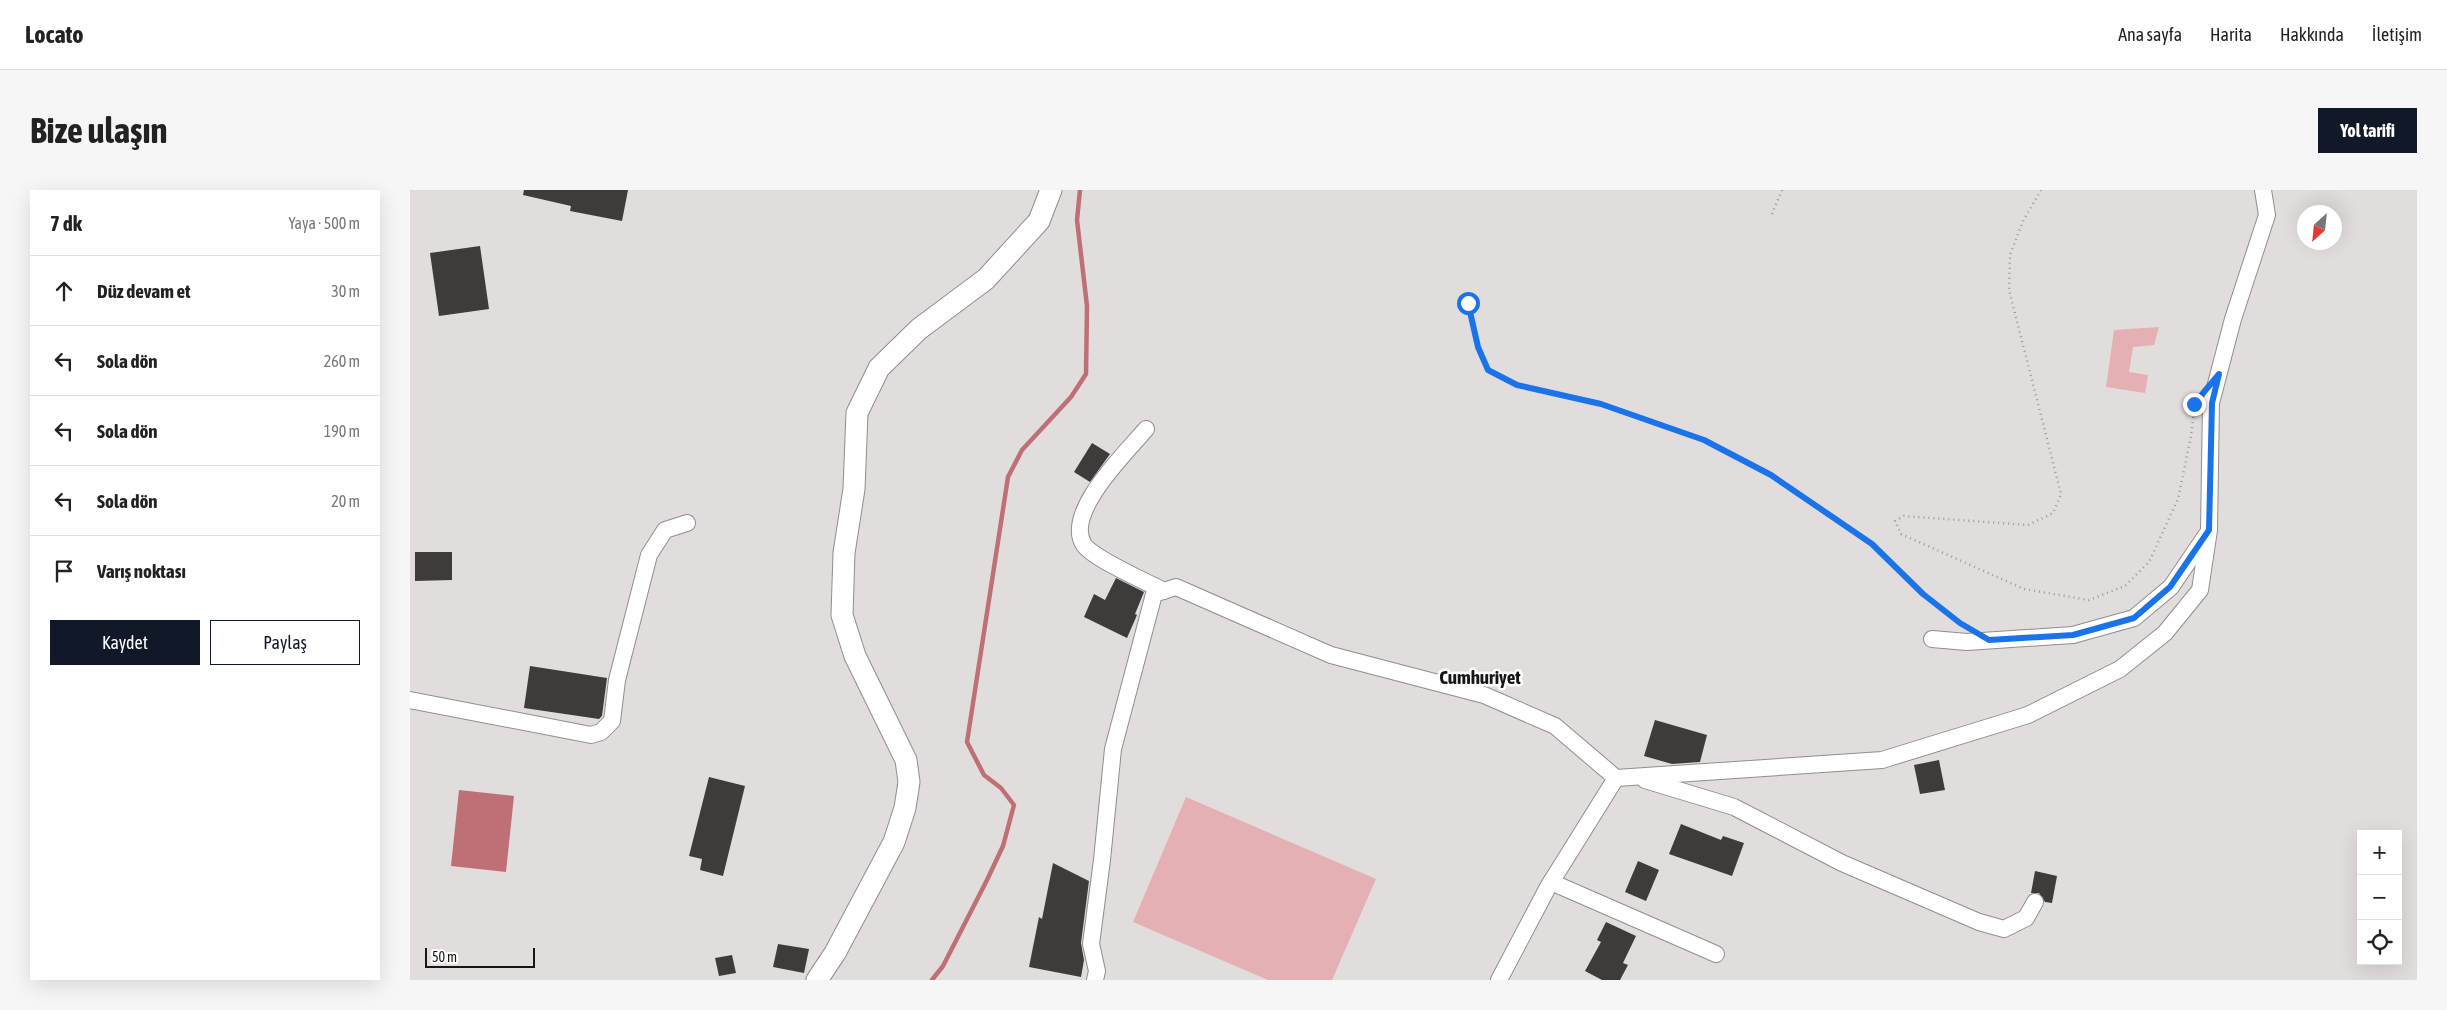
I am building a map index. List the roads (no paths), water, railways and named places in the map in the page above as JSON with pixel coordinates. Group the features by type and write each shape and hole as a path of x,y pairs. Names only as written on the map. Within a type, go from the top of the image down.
{"street":[{"path":"817,980 835,953 894,842 906,808 909,782 906,760 854,656 842,615 844,553 854,489 857,413 878,368 919,329 986,279 1039,221 1051,190"},
{"path":"1095,980 1097,972 1090,944 1102,860 1112,749 1154,594 1176,587 1331,655 1484,695 1555,726 1616,778 1882,760 2028,715 2120,669 2165,633 2200,590 2209,530 2212,403 2233,320 2267,215 2263,190"},
{"path":"1146,429 1091,495 1082,516 1080,536 1085,546 1096,555 1164,591"},
{"path":"410,700 591,734 600,732 612,721 618,680 649,556 665,530 687,523"},
{"path":"1932,639 1967,642 2073,635 2134,618 2170,587 2209,530"},
{"path":"1633,777 1734,807 1842,863 1979,922 2004,929 2026,918 2035,902"},
{"path":"1499,980 1551,882 1616,778"},
{"path":"1551,882 1716,954"}],"waterway":[{"path":"932,980 943,966 1003,846 1014,805 1001,788 984,775 967,742 1008,477 1022,450 1071,397 1086,374 1087,306 1077,220 1080,190"}],"district":[{"name":"Cumhuriyet","path":"1480,677"}]}
